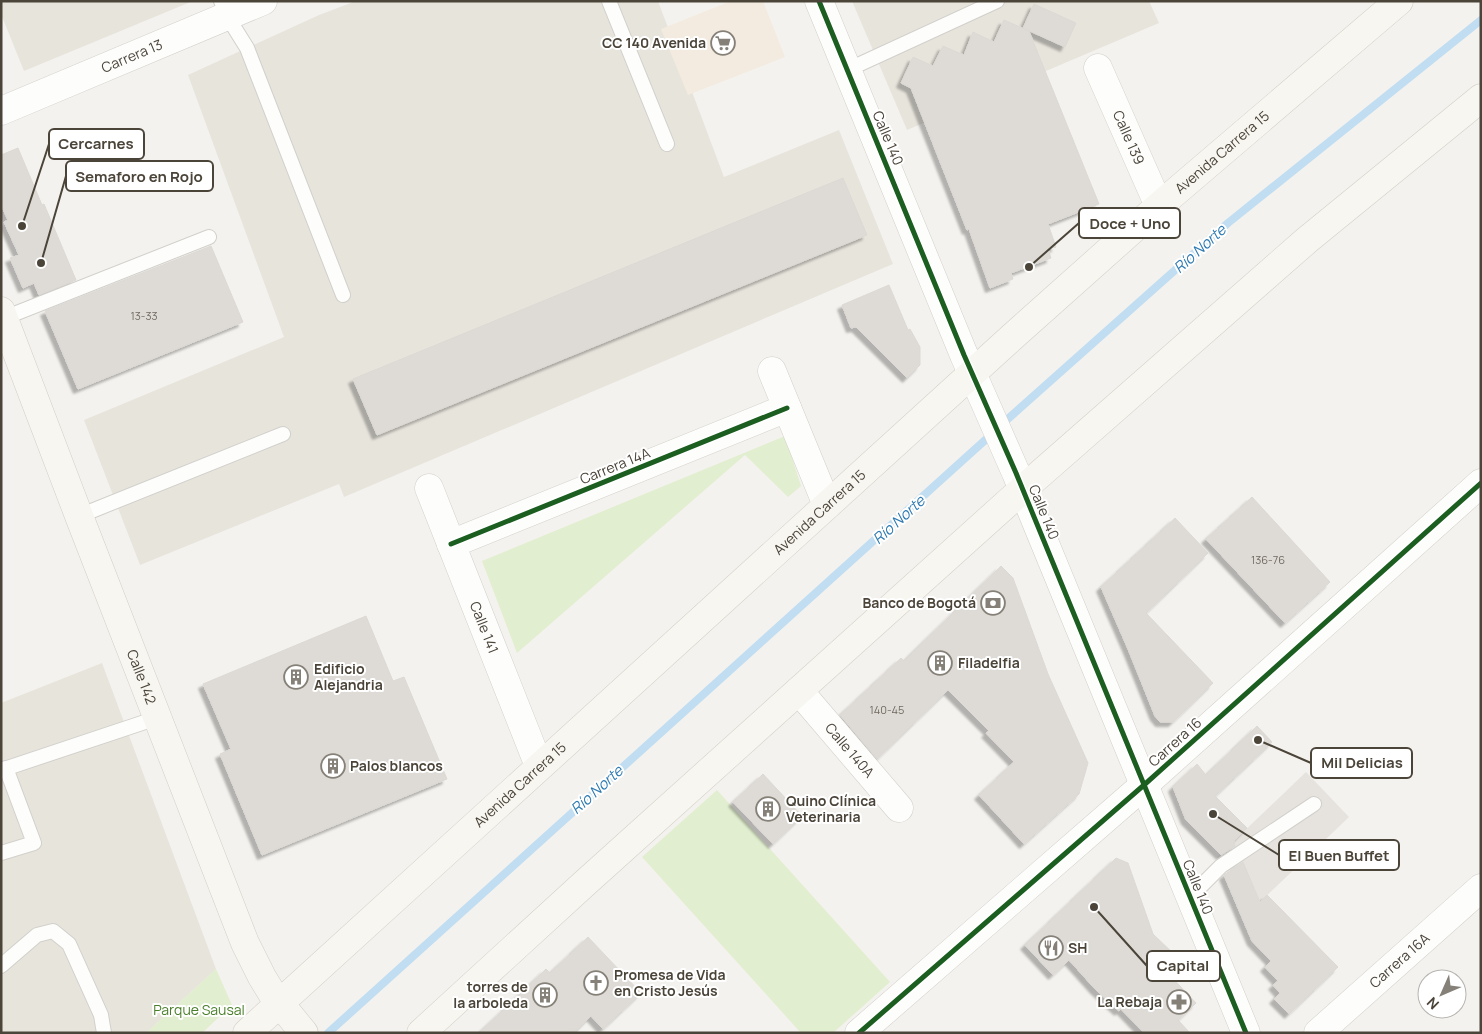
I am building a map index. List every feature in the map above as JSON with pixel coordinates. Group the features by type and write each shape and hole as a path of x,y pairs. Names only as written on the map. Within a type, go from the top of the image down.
{"main road":[{"name":"Avenida Carrera 15","path":"247,1033 291,1017 539,766 827,504 975,381 1160,206 1399,1"},
{"path":"421,1033 799,691 1019,481 1307,240 1478,106"},
{"name":"Calle 142","path":"2,314 245,942 262,977 291,1017"}],"street":[{"name":"Carrera 13","path":"1,111 224,9 263,1"},
{"name":"Calle 140","path":"818,1 975,381 1019,481 1246,1033"},
{"name":"Calle 139","path":"1098,68 1160,206"},
{"path":"772,371 827,504"},
{"name":"Carrera 14A","path":"451,544 787,408"},
{"name":"Carrera 16","path":"859,1033 1144,785 1481,483"},
{"name":"Calle 141","path":"429,488 539,766"},
{"name":"Calle 140A","path":"799,691 899,808"},
{"name":"Carrera 16A","path":"1318,1033 1481,888"}],"lane":[{"path":"609,1 667,144"},
{"path":"847,70 997,1"},
{"path":"224,9 247,48 343,295"},
{"path":"2,314 209,237"},
{"path":"79,516 283,434"},
{"path":"1,853 34,843 4,769 158,718"},
{"path":"1190,897 1221,866 1314,804"},
{"path":"1,966 37,935 53,930 69,944 101,1015 104,1033"}],"shaded area":[{"path":"1,1 193,1 24,71 1,14"},
{"path":"356,1 658,1 724,177 839,130 893,264 344,497 339,484 140,565 84,420 284,337 188,75 319,15"},
{"name":"CC 140 Avenida","path":"731,1 763,1 785,57 688,95 661,29"},
{"path":"852,1 1149,1 1159,23 907,130"},
{"path":"102,663 216,969 146,1033 1,1033 1,703"},
{"path":"1306,772 1349,817 1260,902 1244,865 1223,873 1217,857"}],"green space":[{"path":"785,436 801,486 788,497 745,455 517,653 482,561"},
{"path":"717,790 890,982 833,1033 801,1033 642,857"},
{"name":"Parque Sausal","path":"216,969 232,1005 202,1033 146,1033"}],"building":[{"path":"1034,4 1076,23 1065,47 1023,28"},
{"path":"1004,20 1029,31 1099,204 1048,224 1056,247 1048,249 1051,258 1011,273 1013,279 990,288 969,229 967,230 911,88 901,83 913,57 933,66 943,46 964,55 973,32 994,42"},
{"path":"18,148 76,280 39,295 34,283 23,288 10,258 19,255 4,222 8,220 1,205 1,155"},
{"path":"843,178 867,235 377,435 353,379"},
{"path":"211,246 243,322 78,389 45,311"},
{"path":"889,285 908,330 910,329 920,347 920,365 907,378 856,327 851,328 842,305"},
{"path":"1252,497 1330,582 1285,623 1206,539"},
{"path":"1175,518 1208,553 1146,613 1213,683 1173,722 1160,722 1155,716 1101,587"},
{"path":"1001,566 1013,578 1048,674 1088,763 1079,794 1024,844 979,795 1014,762 986,733 989,731 948,690 877,759 840,715 901,658 904,661"},
{"name":"Palos blancos","path":"366,616 393,681 404,677 447,779 262,855 220,754 231,749 203,684"},
{"path":"1257,726 1272,742 1215,796 1247,828 1234,841 1235,846 1221,855 1186,820 1173,787 1197,764 1206,775"},
{"name":"Quino Clínica Veterinaria","path":"763,774 802,816 773,844 733,802"},
{"path":"1116,858 1128,863 1153,934 1176,956 1163,968 1196,1003 1178,1020 1190,1033 1144,1033 1121,1009 1119,1011 1095,989 1069,960 1053,975 1025,945"},
{"path":"1243,862 1260,902 1267,895 1338,967 1289,1014 1274,999 1280,993 1273,985 1278,981 1265,967 1271,961 1252,941 1224,875"},
{"path":"588,937 641,993 603,1029 591,1016 574,1033 479,1033 546,969 550,973"}],"waterway":[{"name":"Río Norte","path":"1001,425 1228,223 1481,20"},
{"name":"Río Norte","path":"328,1033 993,433"}],"cycle path":[{"path":"819,1 964,355 1016,473 1246,1033"},
{"path":"451,544 787,408"},
{"path":"859,1033 1144,785 1481,483"}],"place":[{"name":"CC 140 Avenida","path":"723,43"},
{"name":"Cercarnes","path":"22,226"},
{"name":"Semaforo en Rojo","path":"41,263"},
{"name":"Doce + Uno","path":"1029,267"},
{"name":"Banco de Bogotá","path":"993,603"},
{"name":"Filadelfia","path":"940,663"},
{"name":"Edificio Alejandria","path":"296,677"},
{"name":"Mil Delicias","path":"1258,740"},
{"name":"Palos blancos","path":"333,766"},
{"name":"Quino Clínica Veterinaria","path":"768,809"},
{"name":"El Buen Buffet","path":"1213,814"},
{"name":"Capital","path":"1094,907"},
{"name":"SH","path":"1051,948"},
{"name":"Promesa de Vida en Cristo Jesús","path":"596,983"},
{"name":"torres de la arboleda","path":"545,995"},
{"name":"La Rebaja","path":"1179,1002"}]}
